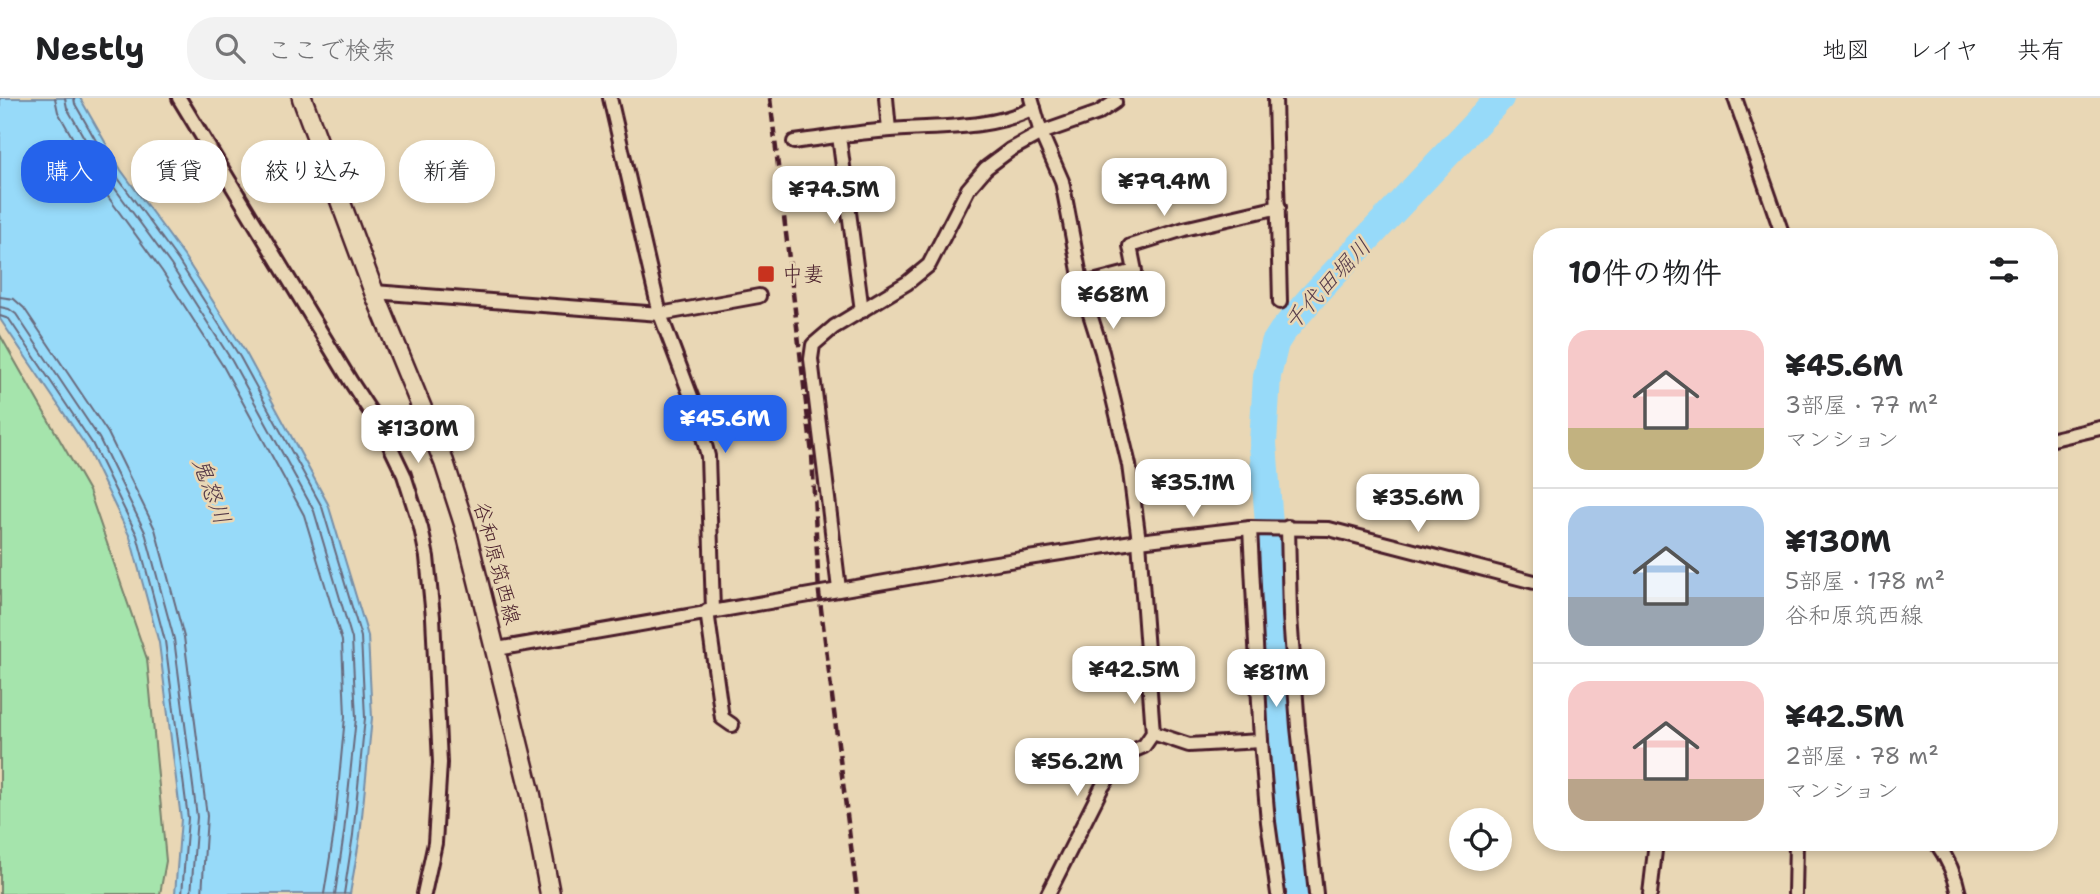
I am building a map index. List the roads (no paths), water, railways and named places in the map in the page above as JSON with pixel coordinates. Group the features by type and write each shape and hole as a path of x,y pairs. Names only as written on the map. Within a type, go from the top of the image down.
{"main road":[{"name":"谷和原筑西線","path":"302,98 374,292 444,462 464,524 531,795 550,894"}],"street":[{"path":"179,98 383,431 404,475 421,528 433,617 440,763 435,843 424,894"},
{"path":"610,98 660,314 695,407 708,456 710,611 722,718 732,724"},
{"path":"886,98 889,130"},
{"path":"1275,98 1280,302"},
{"path":"1735,98 1780,228"},
{"path":"839,589 811,359 813,345 834,327 907,283 929,265 968,189 986,168 1010,150 1041,133 1098,113 1115,102"},
{"path":"794,142 889,130 963,127 1020,115 1032,103 1041,133 1062,181 1082,285 1102,352 1129,466 1139,541 1153,733 1144,746 1130,752 1118,764 1102,787 1048,894"},
{"path":"839,136 862,312"},
{"path":"1082,285 1135,271 1130,246 1184,229 1279,207"},
{"path":"374,292 660,314 759,296"},
{"path":"2058,438 2100,428"},
{"path":"1288,527 1290,616 1298,727 1316,894"},
{"path":"1250,528 1261,741 1278,894"},
{"path":"496,649 839,589 1139,541 1250,528 1329,529 1533,582"},
{"path":"1153,733 1189,745 1261,741"},
{"path":"1650,894 1655,851"},
{"path":"1794,894 1796,851"},
{"path":"1943,851 1955,876 1959,894"}],"water":[{"name":"鬼怒川","path":"0,98 80,98 104,140 21,140 21,203 117,203 117,163 131,184 131,203 145,203 184,256 246,353 328,504 368,636 372,718 360,836 350,894 175,894 181,819 159,643 130,537 86,446 0,319"}],"waterway":[{"name":"千代田堀川","path":"1297,894 1278,686 1263,443 1267,376 1275,343 1314,295 1500,98"}],"railway":[{"path":"770,98 812,454 819,593 857,894"}],"place":[{"name":"中妻","path":"766,274"}]}
